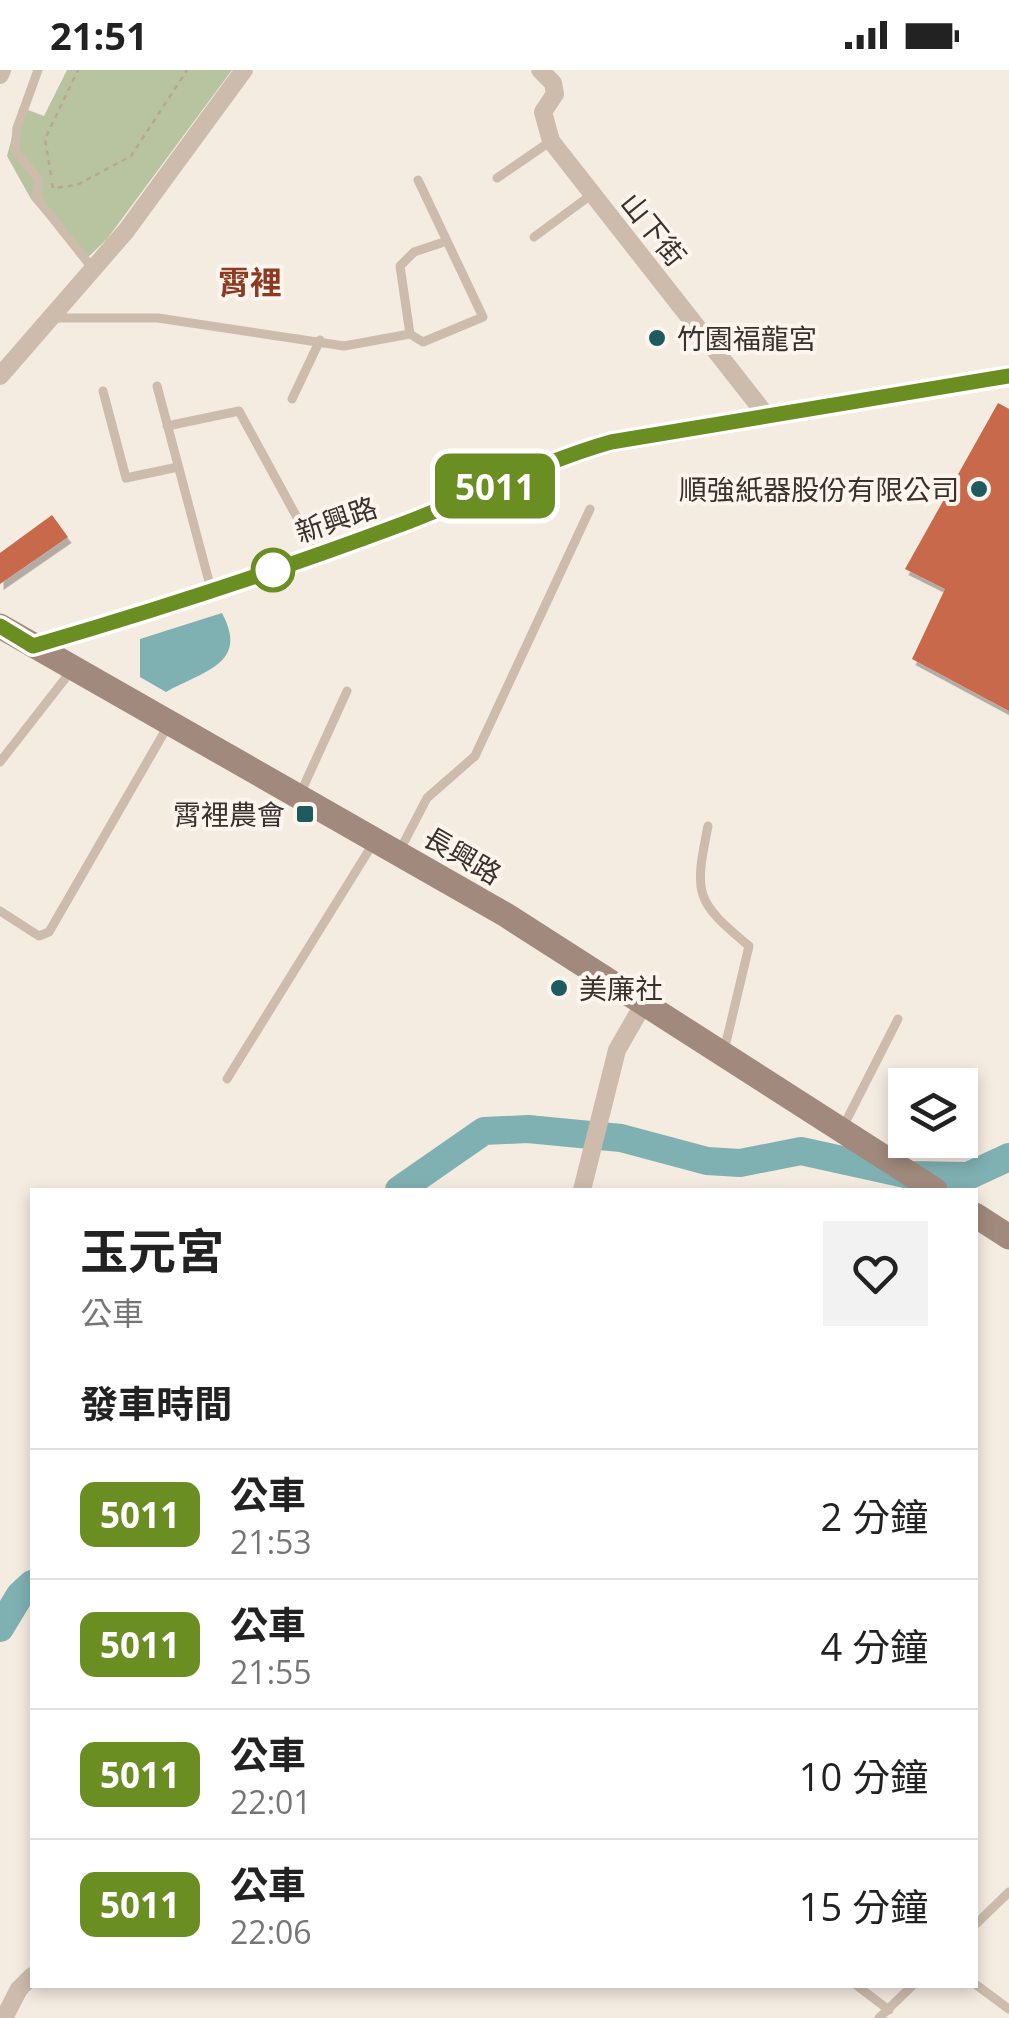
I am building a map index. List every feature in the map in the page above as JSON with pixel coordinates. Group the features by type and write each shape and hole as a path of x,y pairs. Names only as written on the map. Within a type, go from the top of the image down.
{"main road":[{"name":"長興路","path":"0,626 298,799 398,852 644,1003 932,1188"},
{"path":"978,1217 1009,1237"}],"street":[{"path":"0,376 94,270 244,70"},
{"path":"540,70 553,83 555,94 543,112 551,141"},
{"name":"山下街","path":"551,141 766,415"},
{"name":"新興路","path":"33,646 212,592 576,452 766,415 1009,376"},
{"path":"582,1188 617,1050 644,1003"},
{"path":"4,2018 19,1989 30,1978"}],"lane":[{"path":"38,70 17,128 14,151 39,180 36,197 94,270"},
{"path":"497,178 551,141"},
{"path":"54,318 158,318 344,346 410,334 423,342 483,316 418,180"},
{"path":"534,237 592,194"},
{"path":"410,334 400,266 414,252 447,241"},
{"path":"292,399 320,340"},
{"path":"157,386 212,592"},
{"path":"103,391 126,478 178,466"},
{"path":"166,426 239,412 317,554"},
{"path":"398,852 427,798 475,756 590,509"},
{"path":"0,762 72,669"},
{"path":"298,799 347,691"},
{"path":"0,911 39,936 48,932 169,724"},
{"path":"708,826 698,876 708,912 749,946 749,959 723,1053"},
{"path":"227,1079 375,840"},
{"path":"842,1130 898,1020"},
{"path":"978,1921 1009,1892"},
{"path":"978,1986 1009,2008"},
{"path":"860,1988 888,2010"},
{"path":"879,2018 910,1988"}],"path":[{"path":"78,70 45,139 53,188 77,185 131,156 188,70"}],"green space":[{"path":"67,70 232,70 107,239 84,261 31,199 7,156 20,107 44,116"}],"water":[{"path":"222,613 230,644 219,663 166,692 140,677 140,639"}],"building":[{"name":"順強紙器股份有限公司","path":"998,403 1009,409 1009,711 912,659 945,589 905,569"},
{"path":"52,515 68,537 0,584 0,553"}],"waterway":[{"path":"402,1188 484,1131 528,1129 621,1138 707,1161 740,1163 801,1151 910,1175 968,1176 1009,1157"},
{"path":"0,1628 30,1586"}],"bus line":[{"name":"5011","path":"0,626 33,646 116,622 398,526 576,452 611,442 1009,376"}],"place":[{"name":"竹園福龍宮","path":"657,338"},
{"name":"順強紙器股份有限公司","path":"979,489"},
{"name":"霄裡農會","path":"305,814"},
{"name":"美廉社","path":"559,988"}],"district":[{"name":"霄裡","path":"250,281"}]}
